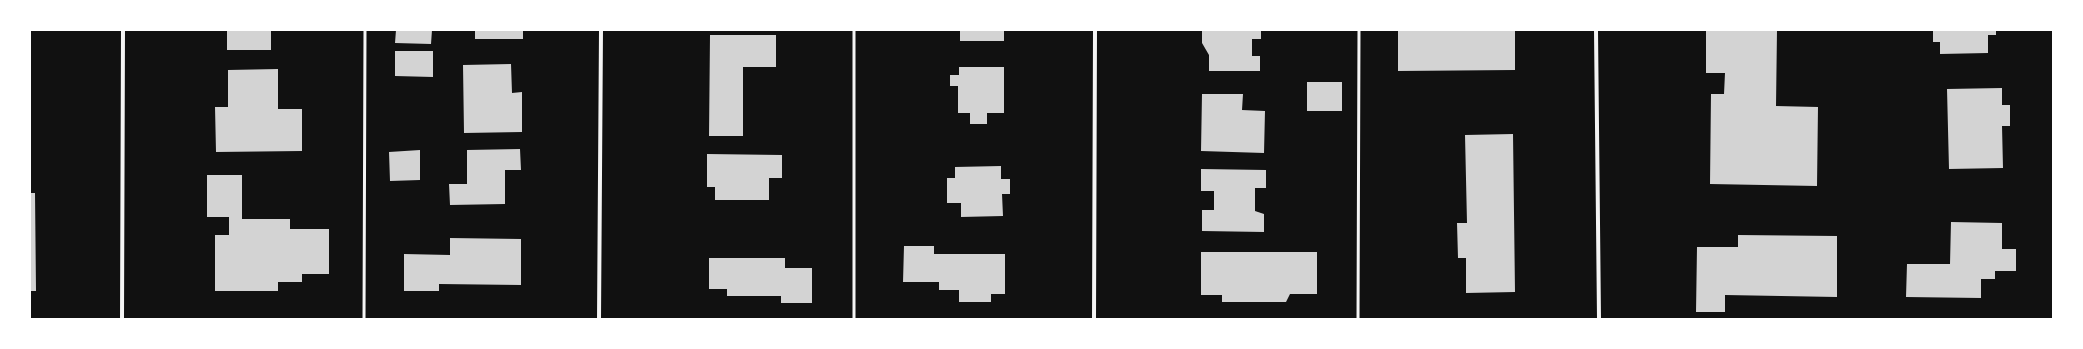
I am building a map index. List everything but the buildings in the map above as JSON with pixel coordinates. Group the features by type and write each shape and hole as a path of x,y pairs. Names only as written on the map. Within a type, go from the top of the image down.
{"street":[{"path":"122,319 123,30"},
{"path":"599,319 601,30"},
{"path":"1094,319 1095,30"},
{"path":"1596,30 1598,319"}],"lane":[{"path":"364,319 365,30"},
{"path":"854,30 854,319"},
{"path":"1358,319 1359,30"}]}
